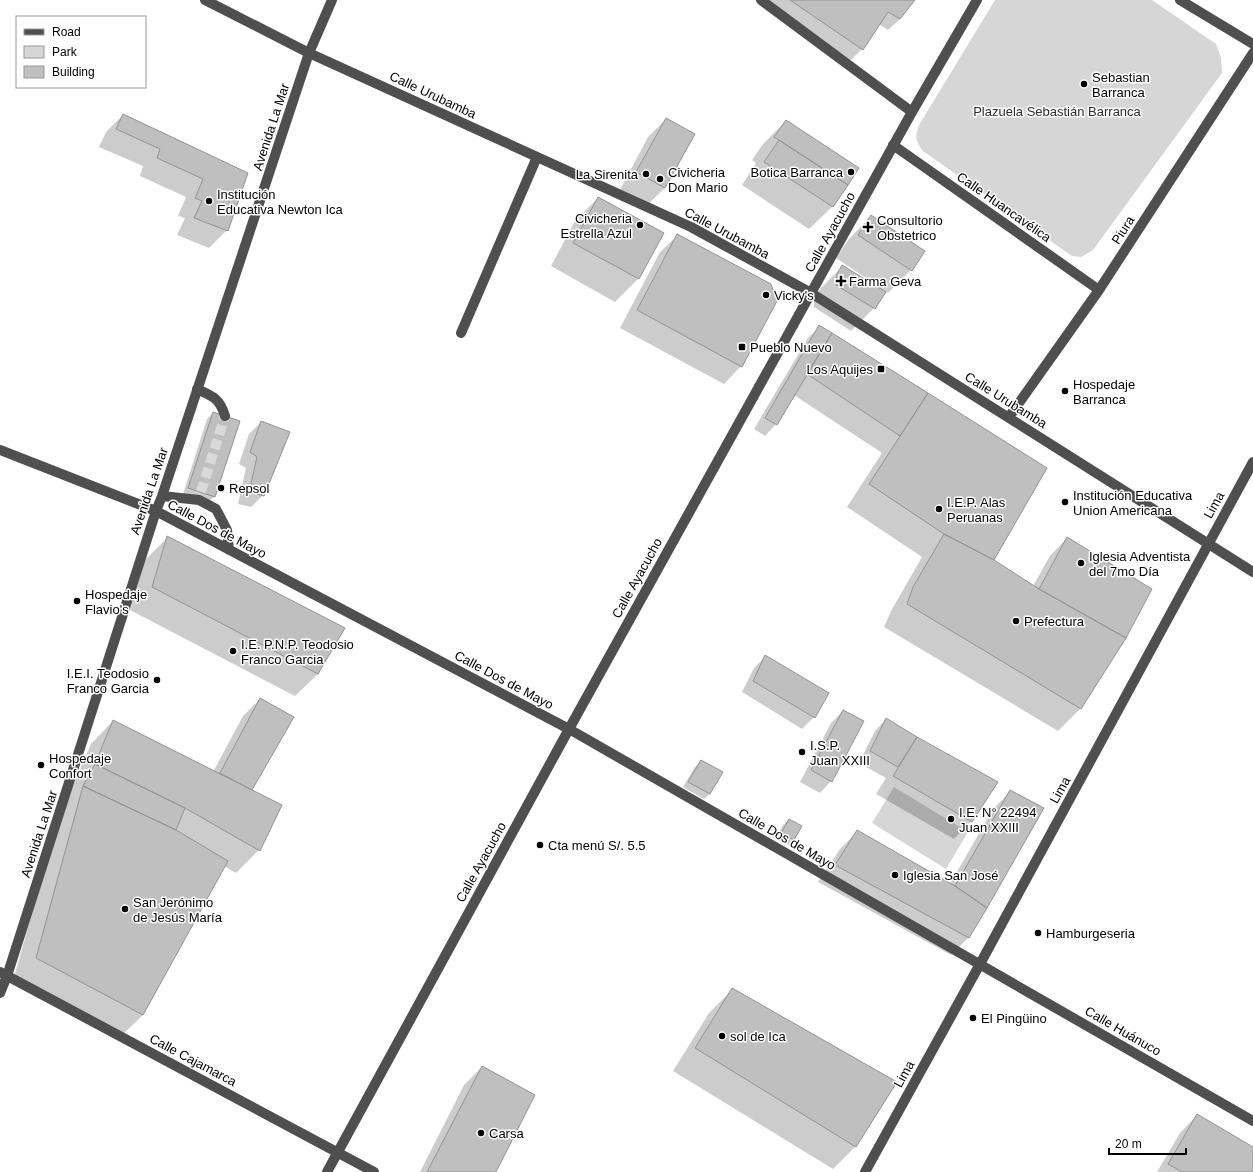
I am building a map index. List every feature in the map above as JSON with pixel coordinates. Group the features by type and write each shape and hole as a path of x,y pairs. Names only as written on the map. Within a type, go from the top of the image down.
{"street":[{"name":"Calle Urubamba","path":"205,0 309,53 691,227 810,293 1253,572"},
{"name":"Avenida La Mar","path":"0,993 4,974 156,511 309,53 332,0"},
{"path":"761,0 912,112"},
{"name":"Calle Ayacucho","path":"327,1172 569,729 810,293 977,0"},
{"path":"1180,0 1253,44"},
{"name":"Piura","path":"1009,417 1099,290 1253,53"},
{"name":"Calle Huancavélica","path":"893,145 1099,290"},
{"path":"461,333 537,157"},
{"path":"197,389 213,396 219,401 224,410 225,416"},
{"name":"Calle Dos de Mayo","path":"0,450 156,511 569,729 980,964"},
{"name":"Lima","path":"865,1172 1253,462"},
{"path":"162,496 200,496 216,509 220,515 227,530 229,550"},
{"name":"Calle Huánuco","path":"980,964 1253,1121"},
{"name":"Calle Cajamarca","path":"4,974 374,1172"}],"green space":[{"name":"Plazuela Sebastián Barranca","path":"995,0 1152,0 1216,44 1221,58 1222,73 1093,250 1081,257 1072,256 923,151 918,144 916,136 919,125"},
{"path":"894,787 968,832 946,869 872,823"}],"building":[{"path":"790,0 915,0 900,19 888,12 863,50"},
{"path":"123,114 248,173 228,231 194,218 202,201 195,198 203,179 157,158 160,149 116,129"},
{"path":"666,118 695,134 665,188 636,172"},
{"path":"786,120 859,168 848,185 774,137"},
{"path":"779,140 848,185 833,207 764,162"},
{"path":"598,197 664,233 639,279 573,243"},
{"path":"871,215 925,251 912,271 858,235"},
{"path":"677,234 771,284 777,301 742,367 637,310"},
{"path":"842,265 886,292 875,309 836,285 837,274"},
{"path":"819,325 832,333 777,425 765,418"},
{"path":"832,333 928,393 900,436 807,374"},
{"name":"I.E.P. Alas Peruanas","path":"928,393 1047,468 994,560 944,534 869,484"},
{"path":"213,412 240,421 215,497 188,488"},
{"path":"261,421 290,432 264,496 249,492 257,457 250,452"},
{"name":"Prefectura","path":"944,534 994,560 1039,589 1126,638 1081,709 907,604 913,587"},
{"path":"167,536 345,628 318,674 152,587"},
{"name":"Iglesia Adventista del 7mo Día","path":"1067,537 1152,589 1126,638 1039,589"},
{"path":"765,655 829,693 815,718 753,681"},
{"path":"260,698 294,717 252,790 220,773"},
{"path":"843,710 864,721 832,782 811,770"},
{"path":"886,718 917,737 898,767 870,751"},
{"path":"113,720 282,805 260,851 185,808 95,764"},
{"path":"917,737 998,782 972,822 893,776"},
{"path":"701,760 723,772 710,794 688,782"},
{"path":"95,764 185,808 176,830 83,786"},
{"name":"San Jerónimo de Jesús María","path":"83,786 176,830 228,861 143,1015 36,958"},
{"path":"1010,790 1044,808 987,908 955,886"},
{"path":"789,819 802,826 794,840 781,833"},
{"name":"Iglesia San José","path":"857,830 955,886 987,908 969,938 835,865"},
{"path":"732,988 897,1082 856,1147 695,1048"},
{"name":"Carsa","path":"482,1066 535,1095 496,1172 427,1172"},
{"path":"1197,1114 1253,1147 1253,1172 1182,1172 1168,1164"}],"tunnel":[{"path":"201,492 225,416"}],"place":[{"name":"Sebastian Barranca","path":"1084,84"},
{"name":"Botica Barranca","path":"851,172"},
{"name":"La Sirenita","path":"646,174"},
{"name":"Civicheria Don Mario","path":"660,179"},
{"name":"Institución Educativa Newton Ica","path":"209,201"},
{"name":"Civicheria Estrella Azul","path":"640,225"},
{"name":"Consultorio Obstetrico","path":"868,227"},
{"name":"Farma Geva","path":"841,281"},
{"name":"Vicky's","path":"766,295"},
{"name":"Pueblo Nuevo","path":"742,347"},
{"name":"Los Aquijes","path":"881,369"},
{"name":"Hospedaje Barranca","path":"1065,391"},
{"name":"Repsol","path":"221,488"},
{"name":"Institución Educativa Union Americana","path":"1065,502"},
{"name":"I.E.P. Alas Peruanas","path":"939,509"},
{"name":"Iglesia Adventista del 7mo Día","path":"1081,563"},
{"name":"Hospedaje Flavio's","path":"77,601"},
{"name":"Prefectura","path":"1016,621"},
{"name":"I.E. P.N.P. Teodosio Franco Garcia","path":"233,651"},
{"name":"I.E.I. Teodosio Franco Garcia","path":"157,680"},
{"name":"I.S.P. Juan XXIII","path":"802,752"},
{"name":"Hospedaje Confort","path":"41,765"},
{"name":"I.E. N° 22494 Juan XXIII","path":"951,819"},
{"name":"Cta menú S/. 5.5","path":"540,845"},
{"name":"Iglesia San José","path":"895,875"},
{"name":"San Jerónimo de Jesús María","path":"125,909"},
{"name":"Hamburgeseria","path":"1038,933"},
{"name":"El Pingüino","path":"973,1018"},
{"name":"sol de Ica","path":"722,1036"},
{"name":"Carsa","path":"481,1133"}]}
